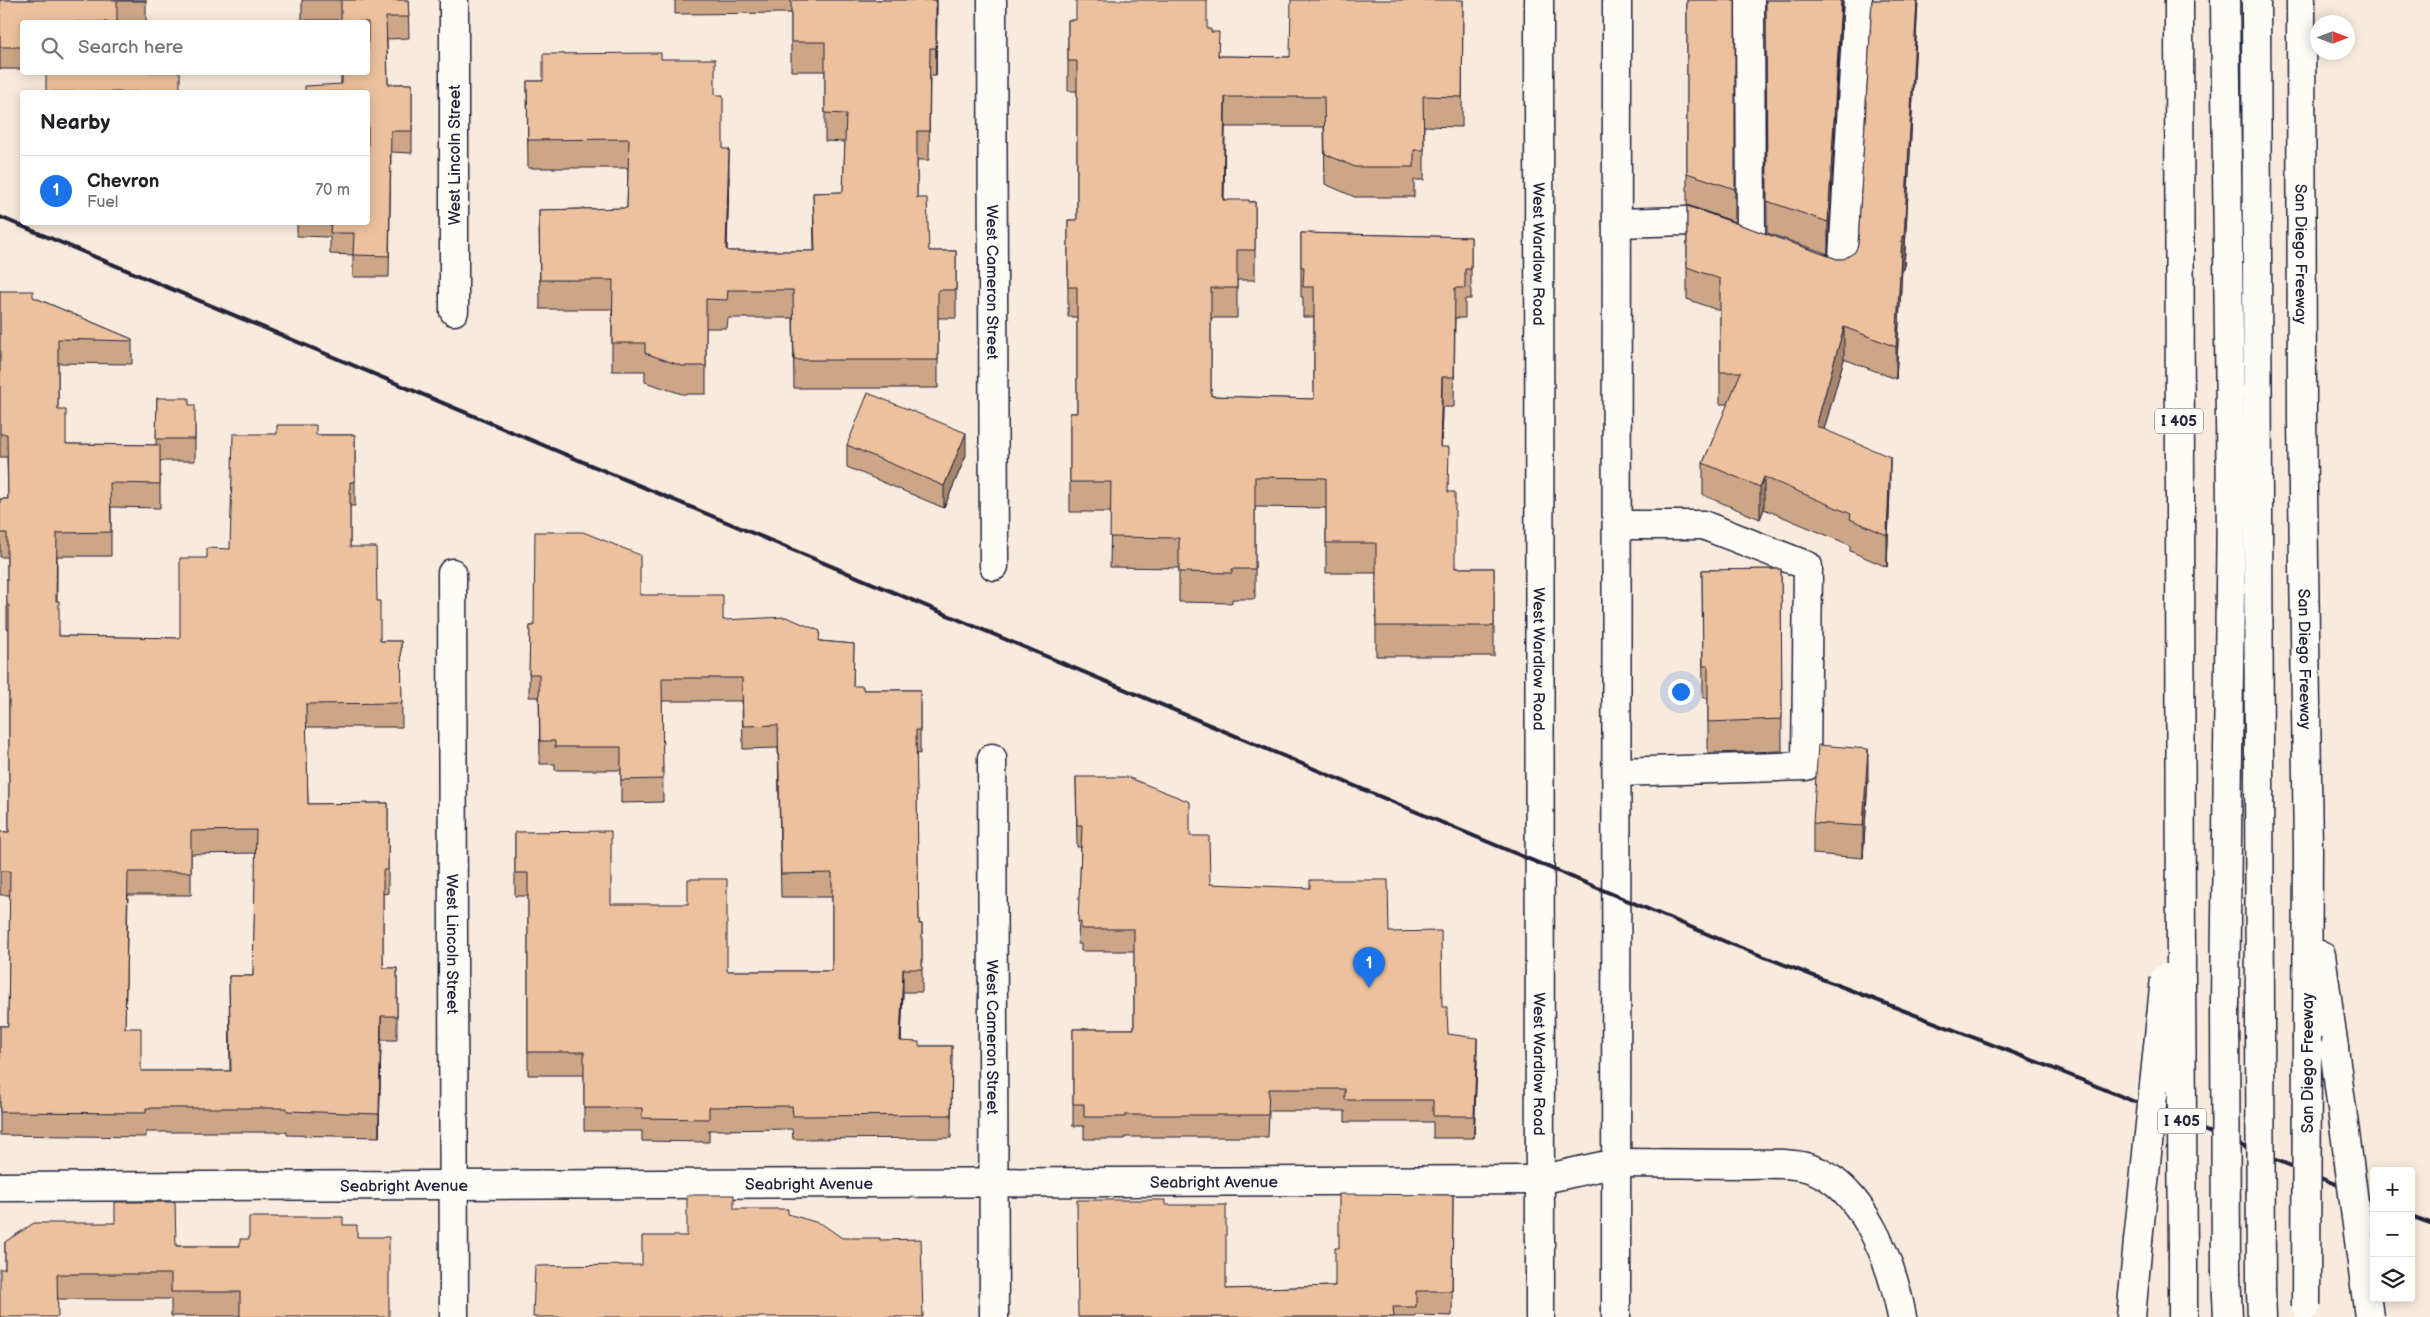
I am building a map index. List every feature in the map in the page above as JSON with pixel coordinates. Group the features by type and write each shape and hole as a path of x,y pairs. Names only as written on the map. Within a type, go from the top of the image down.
{"main road":[{"name":"West Lincoln Street","path":"454,0 454,311"},
{"name":"West Cameron Street","path":"992,0 994,566"},
{"name":"West Wardlow Road","path":"1538,0 1538,1180 1540,1317"},
{"path":"1616,1317 1617,0"},
{"path":"1750,0 1751,244"},
{"path":"1617,223 1687,221 1842,276 1858,0"},
{"name":"I 405","path":"2179,0 2179,842 2173,981 2183,1258 2183,1317"},
{"path":"2225,0 2231,504 2225,1002 2226,1274 2228,1317"},
{"path":"2256,0 2262,1317"},
{"name":"San Diego Freeway","path":"2301,0 2302,419 2308,850 2306,1312"},
{"path":"1617,525 1703,524 1808,566 1806,766 1617,772"},
{"name":"West Lincoln Street","path":"452,572 454,1317"},
{"name":"West Cameron Street","path":"992,758 994,1317"},
{"path":"2308,850 2369,1317"},
{"path":"2131,1317 2138,1241 2173,981"},
{"name":"Seabright Avenue","path":"0,1187 1538,1180 1616,1163 1779,1165 1809,1168 1835,1182 1859,1209 1883,1252 1896,1286 1902,1317"}],"building":[{"path":"0,0 146,0 117,1 117,20 20,20 20,47 0,47"},
{"path":"341,0 408,0 409,17 386,17 388,84 412,84 412,131 391,131 389,256 353,255 354,233 330,233 331,225 370,225 370,90 305,90 305,86 342,84 342,75 370,75 370,20 341,20"},
{"path":"791,0 936,0 936,48 930,48 929,131 917,131 917,198 927,198 929,251 956,251 956,290 938,290 938,360 794,360 793,290 728,290 727,300 706,299 706,366 682,366 645,353 645,343 612,343 613,280 540,280 539,210 627,208 629,139 528,140 527,81 543,81 543,54 661,53 661,59 715,59 715,95 723,95 723,149 729,149 726,249 729,251 815,251 813,193 843,192 846,114 825,113 825,42 791,42"},
{"path":"1076,0 1207,0 1207,29 1211,29 1211,32 1219,32 1218,56 1290,57 1291,0 1463,0 1462,97 1423,96 1424,150 1414,150 1414,167 1355,167 1325,154 1324,97 1225,97 1223,200 1249,200 1249,202 1255,202 1255,250 1237,250 1237,288 1211,288 1211,396 1314,399 1314,287 1303,287 1304,267 1301,267 1301,233 1471,237 1471,269 1465,269 1465,288 1455,288 1454,377 1442,377 1440,447 1449,447 1448,492 1455,492 1455,568 1494,568 1494,626 1376,626 1376,543 1326,543 1326,478 1255,477 1255,569 1232,569 1232,573 1179,572 1179,538 1110,537 1111,482 1070,482 1070,413 1077,413 1077,287 1068,287 1068,220 1077,220 1077,61 1068,61 1068,20 1076,20"},
{"path":"1687,0 1735,0 1735,189 1687,173"},
{"path":"1766,0 1841,0 1828,222 1767,201"},
{"path":"1872,0 1917,0 1896,347 1844,327 1816,426 1890,457 1887,535 1850,519 1851,514 1764,477 1760,487 1703,463 1741,372 1720,372 1720,279 1687,267 1687,206 1837,259 1844,259 1855,252 1858,245"},
{"path":"46,75 180,75 180,90 46,90"},
{"path":"0,291 33,291 33,297 132,339 132,341 58,339 58,410 66,410 66,444 160,445 160,484 110,483 111,532 57,533 56,601 59,601 59,636 180,638 180,558 207,558 207,548 230,549 233,434 277,434 277,425 316,425 316,435 355,435 355,482 350,482 350,547 376,547 377,601 380,601 380,641 401,641 402,703 306,704 308,804 388,803 388,870 383,870 383,968 397,968 397,1016 381,1016 379,1114 287,1111 287,1108 146,1108 146,1113 0,1112 0,1026 8,1026 10,871 0,871 0,832 9,832 9,605 7,605 7,533 0,533 0,499 8,499 7,434 0,434","holes":["256,830 253,976 229,976 231,1071 141,1071 141,1028 125,1028 128,872 191,872 191,831"]},
{"path":"868,393 966,433 944,486 847,445"},
{"path":"157,398 189,398 189,405 195,405 195,439 156,439"},
{"path":"535,532 583,532 640,555 640,595 723,595 723,620 786,617 820,631 819,641 854,644 853,686 863,686 863,690 920,690 920,730 916,730 919,924 922,924 922,969 903,969 900,1041 919,1042 919,1046 952,1046 951,1115 793,1116 792,1106 709,1107 709,1119 642,1118 642,1108 584,1108 584,1052 528,1052 528,873 515,873 515,832 611,831 611,904 688,904 688,879 727,879 727,971 832,971 832,873 781,874 778,725 743,726 742,678 662,678 663,779 621,780 621,747 555,747 555,741 540,741 539,674 529,674 530,626 534,626"},
{"path":"1781,569 1782,719 1708,722 1708,666 1703,666 1702,570"},
{"path":"1818,745 1868,749 1863,826 1813,823"},
{"path":"1076,777 1127,777 1190,802 1190,836 1209,836 1210,884 1310,888 1310,880 1388,880 1389,932 1441,931 1442,1007 1447,1007 1448,1034 1477,1038 1474,1116 1433,1116 1433,1100 1345,1100 1345,1089 1269,1089 1268,1115 1125,1115 1125,1117 1084,1117 1084,1104 1073,1104 1073,1029 1134,1029 1134,929 1081,929 1081,922 1078,922 1082,825 1077,825"},
{"path":"1339,1194 1453,1195 1452,1291 1416,1291 1416,1307 1393,1307 1394,1317 1078,1317 1077,1200 1165,1200 1165,1205 1226,1205 1226,1289 1335,1286 1335,1248 1339,1248"},
{"path":"687,1195 734,1195 734,1209 788,1209 788,1214 822,1224 842,1238 880,1238 880,1240 921,1239 923,1317 533,1317 535,1266 642,1265 642,1236 687,1236"},
{"path":"115,1202 175,1202 176,1246 240,1246 240,1239 249,1239 249,1217 343,1217 343,1225 357,1225 357,1237 389,1237 389,1317 240,1317 240,1292 171,1292 171,1274 57,1274 58,1317 0,1317 0,1269 5,1269 5,1242 34,1223 115,1223"}],"railway":[{"path":"0,217 1731,944 2045,1065 2370,1198"},
{"path":"2415,1217 2430,1223"}],"place":[{"name":"Chevron","path":"1369,988"}]}
